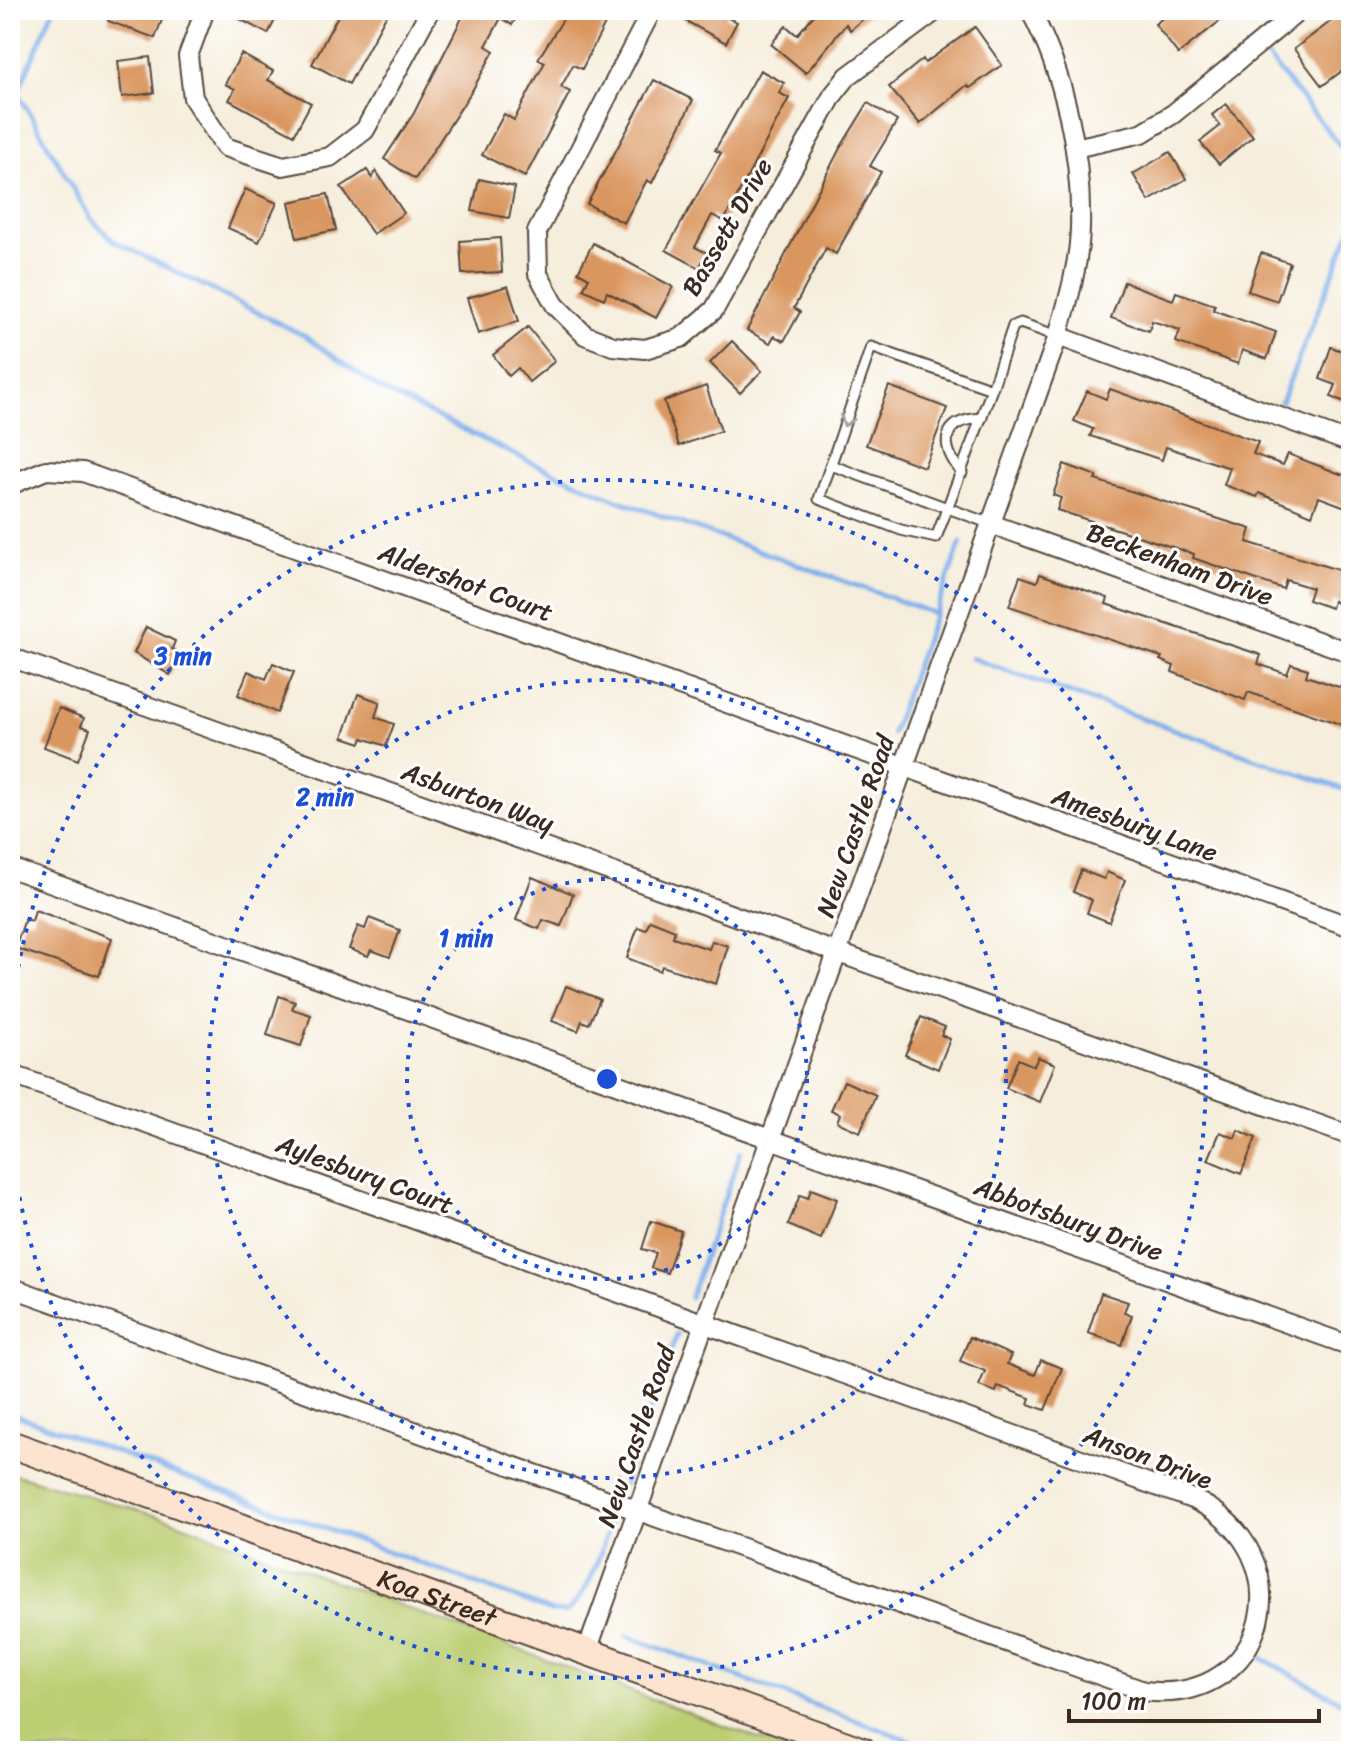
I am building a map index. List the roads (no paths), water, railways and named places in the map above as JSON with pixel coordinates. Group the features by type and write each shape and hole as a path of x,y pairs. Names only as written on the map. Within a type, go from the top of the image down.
{"main road":[{"name":"Koa Street","path":"10,1444 863,1751"}],"street":[{"path":"205,10 188,56 193,98 225,147 283,166 330,157 365,130 430,10"},
{"name":"Bassett Drive","path":"652,10 537,232 538,274 555,305 585,335 613,346 645,349 681,338 714,310 833,95 848,76 937,10"},
{"name":"New Castle Road","path":"587,1651 1058,336 1073,282 1080,229 1075,148 1052,57 1030,10"},
{"path":"1075,148 1142,133 1173,114 1300,10"},
{"path":"1058,336 1351,443"},
{"name":"Aldershot Court","path":"10,485 46,470 83,472 903,767"},
{"name":"Beckenham Drive","path":"991,524 1351,653"},
{"name":"Asburton Way","path":"10,657 838,953"},
{"name":"Amesbury Lane","path":"903,767 1351,927"},
{"path":"10,868 770,1138"},
{"path":"838,953 1351,1136"},
{"name":"Aylesbury Court","path":"10,1074 703,1324"},
{"name":"Abbotsbury Drive","path":"770,1138 1351,1346"},
{"path":"10,1287 637,1511"},
{"name":"Anson Drive","path":"637,1511 1144,1691 1179,1692 1214,1681 1245,1651 1255,1632 1263,1597 1256,1560 1243,1536 1209,1507 703,1324"}],"lane":[{"path":"992,389 871,347 819,499 901,530 936,538 949,509 982,418 992,389 1013,326 1020,323 1058,336"},
{"path":"962,473 947,453 946,443 953,426 965,418 982,418"},
{"path":"831,465 991,524"}],"waterway":[{"path":"10,111 53,10"},
{"path":"1266,55 1351,159"},
{"path":"18,93 90,218 114,241 303,335 382,390 528,461 617,500 933,613"},
{"path":"1281,402 1351,229"},
{"path":"892,733 961,542"},
{"path":"971,658 1351,792"},
{"path":"690,1298 741,1151"},
{"path":"624,1485 677,1334"},
{"path":"10,1413 551,1611 567,1612 583,1592 595,1569 611,1520"},
{"path":"627,1636 939,1751"},
{"path":"1258,1656 1351,1707"}]}
